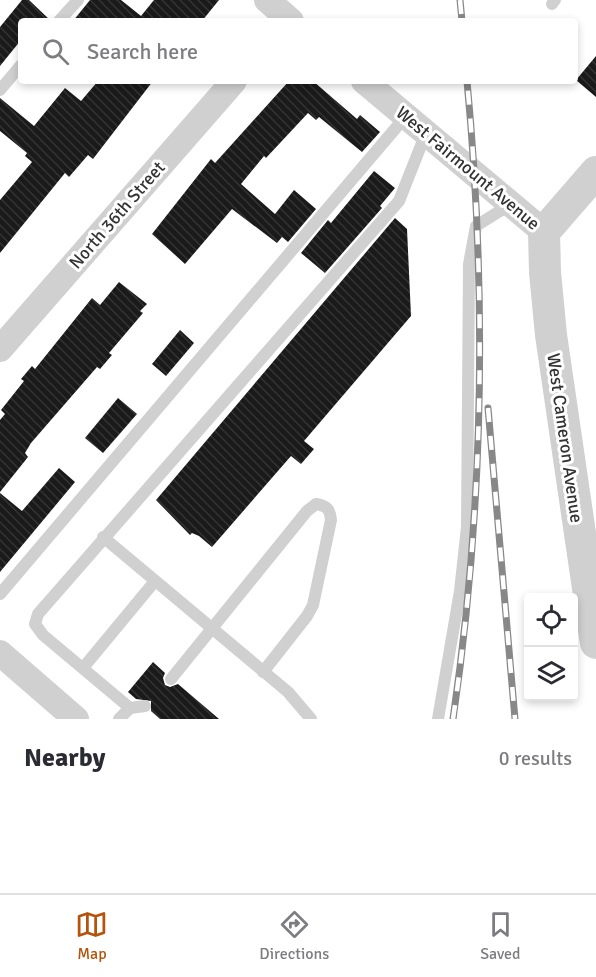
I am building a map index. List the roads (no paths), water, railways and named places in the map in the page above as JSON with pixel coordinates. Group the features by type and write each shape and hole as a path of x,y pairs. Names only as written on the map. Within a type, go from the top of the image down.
{"street":[{"path":"267,0 287,18"},
{"name":"North 36th Street","path":"0,350 231,84"},
{"name":"West Fairmount Avenue","path":"368,84 544,232"},
{"path":"544,232 596,172"},
{"name":"West Cameron Avenue","path":"544,232 544,272 551,335 596,643"},
{"path":"0,653 76,719"}],"lane":[{"path":"62,18 78,0"},
{"path":"0,90 18,69"},
{"path":"0,594 406,116"},
{"path":"130,708 43,635 35,624 36,619 103,537 399,201 426,132"},
{"path":"438,719 460,591 467,527 469,264 476,226 511,204"},
{"path":"171,679 307,511 316,504 325,506 330,511 331,520 313,605 263,672"},
{"path":"103,537 288,692 310,719"},
{"path":"83,668 155,581"},
{"path":"119,719 130,708 145,706"}],"railway":[{"path":"460,0 462,18"},
{"path":"453,719 471,560 479,400 478,241 467,84"},
{"path":"488,408 515,719"}]}
